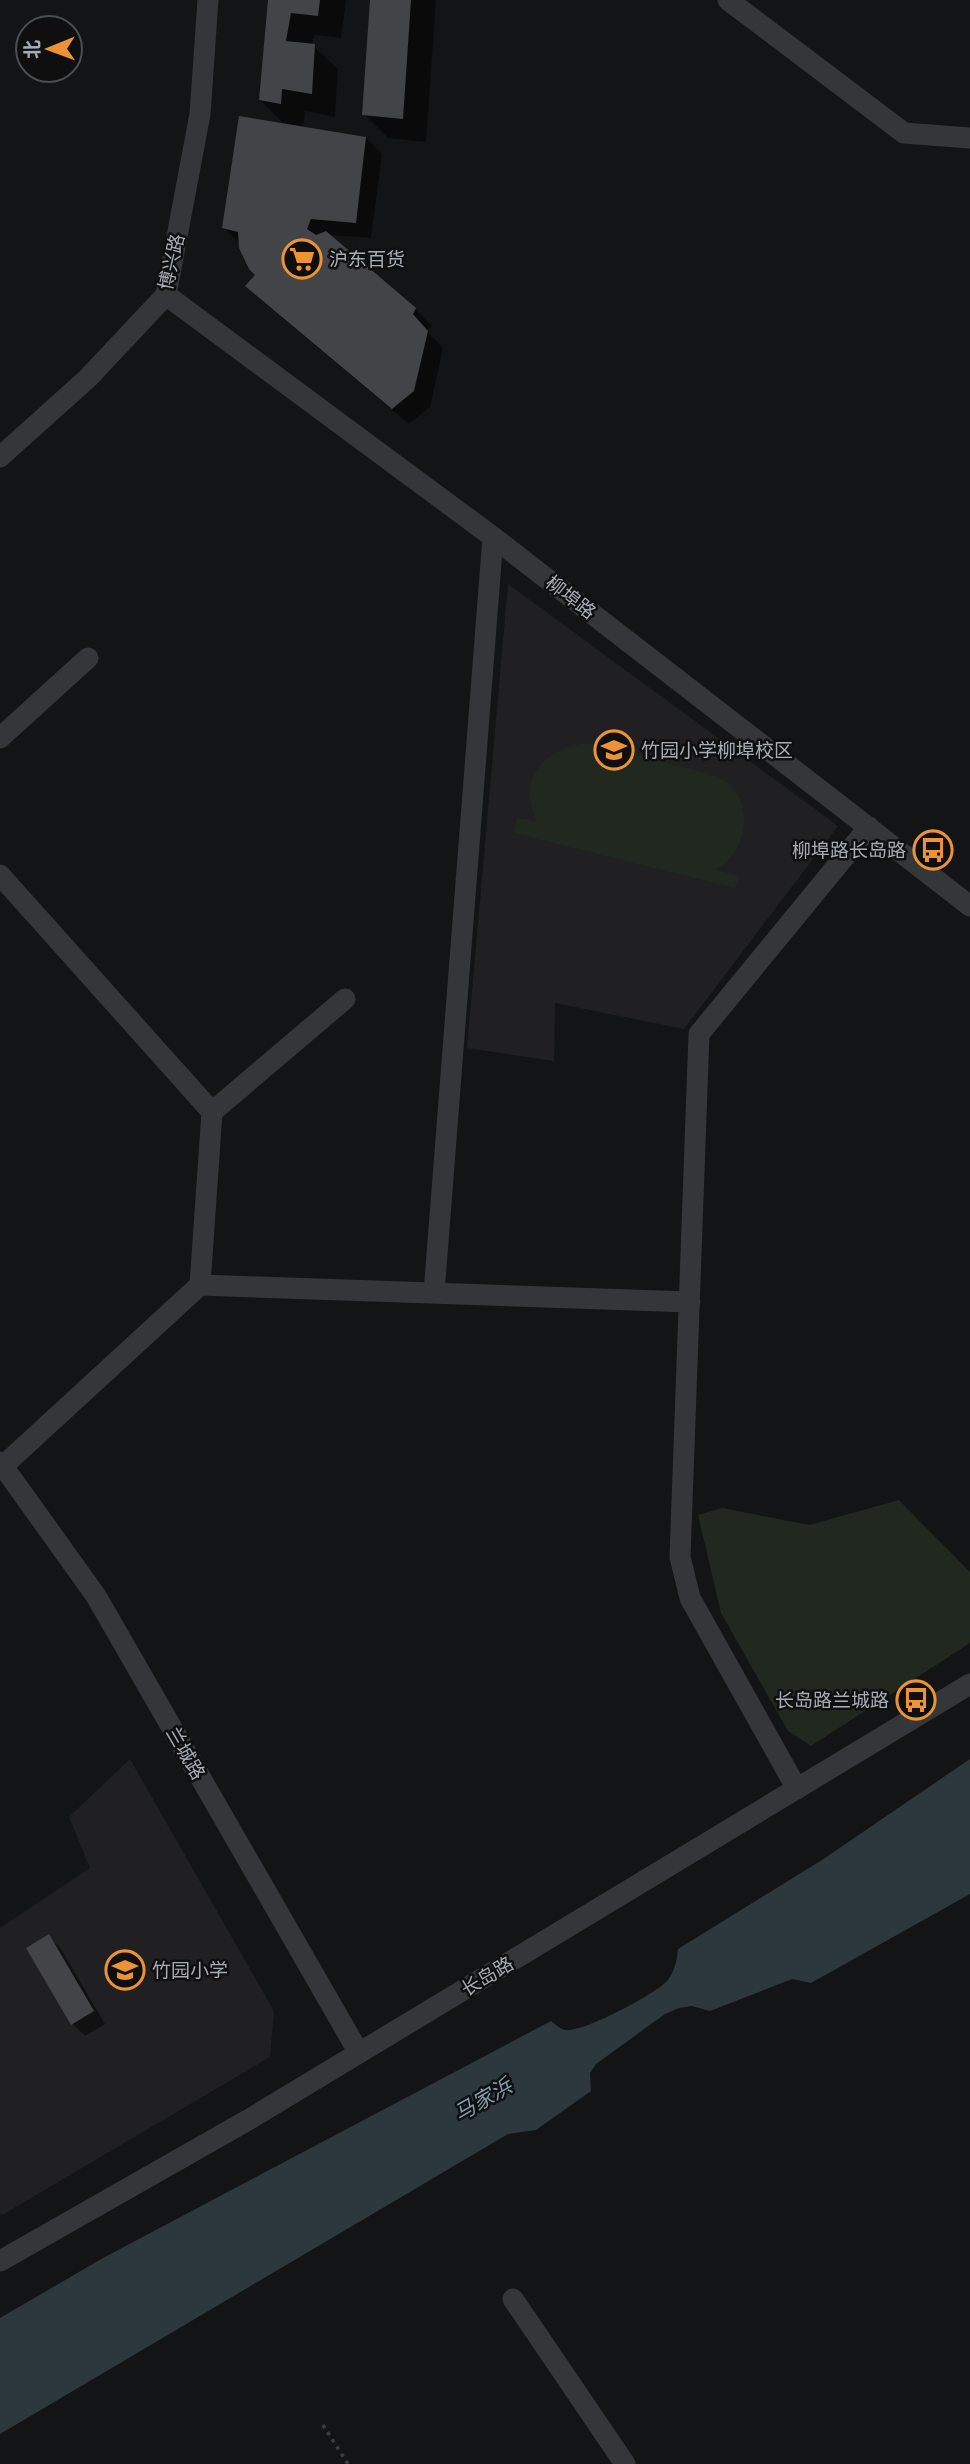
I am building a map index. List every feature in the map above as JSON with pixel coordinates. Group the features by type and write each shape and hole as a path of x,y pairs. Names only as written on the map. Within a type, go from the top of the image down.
{"street":[{"name":"博兴路","path":"0,457 88,377 166,296 200,114 208,0"},
{"path":"728,0 904,133 970,138"},
{"name":"柳埠路","path":"166,296 493,537 970,906"},
{"path":"435,1293 493,537"},
{"path":"0,738 88,658"},
{"path":"797,1789 690,1598 680,1557 699,1034 869,827"},
{"path":"0,875 212,1112"},
{"path":"200,1285 212,1112 345,999"},
{"path":"1,1464 200,1285 690,1302"},
{"name":"兰城路","path":"1,1464 96,1596 359,2053"},
{"name":"长岛路","path":"0,2261 248,2120 970,1684"},
{"path":"513,2299 625,2464"}],"path":[{"path":"323,2424 348,2464"}],"shaded area":[{"name":"竹园小学柳埠校区","path":"508,584 838,826 684,1029 555,1003 554,1061 467,1048"},
{"path":"581,744 596,744 706,773 729,784 743,808 743,832 734,854 716,870 739,876 735,888 514,833 517,818 536,821 530,793 536,770 554,754"},
{"path":"899,1500 970,1572 970,1643 811,1746 788,1731 721,1613 698,1515 722,1508 809,1525"},
{"name":"竹园小学","path":"130,1759 274,2011 270,2057 0,2214 0,1928 90,1868 69,1817"}],"water":[{"name":"马家浜","path":"970,1759 970,1894 811,1983 792,1979 710,2011 692,2006 665,2014 596,2064 590,2073 591,2091 536,2130 508,2134 0,2434 0,2318 103,2258 551,2021 565,2030 573,2030 635,2003 668,1980 678,1949 822,1860"}],"building":[{"path":"268,0 320,0 318,16 291,13 286,41 315,44 312,94 282,89 281,104 259,100"},
{"path":"370,0 411,0 403,119 362,115"},
{"name":"沪东百货","path":"239,116 366,137 356,223 311,219 307,229 316,235 326,231 416,308 413,314 428,331 414,391 392,409 245,286 255,275 249,269 239,248 238,232 222,228"},
{"path":"49,1934 94,2011 71,2025 26,1948"}],"place":[{"name":"沪东百货","path":"302,259"},
{"name":"竹园小学柳埠校区","path":"614,750"},
{"name":"柳埠路长岛路","path":"933,850"},
{"name":"长岛路兰城路","path":"916,1700"},
{"name":"竹园小学","path":"125,1970"}]}
